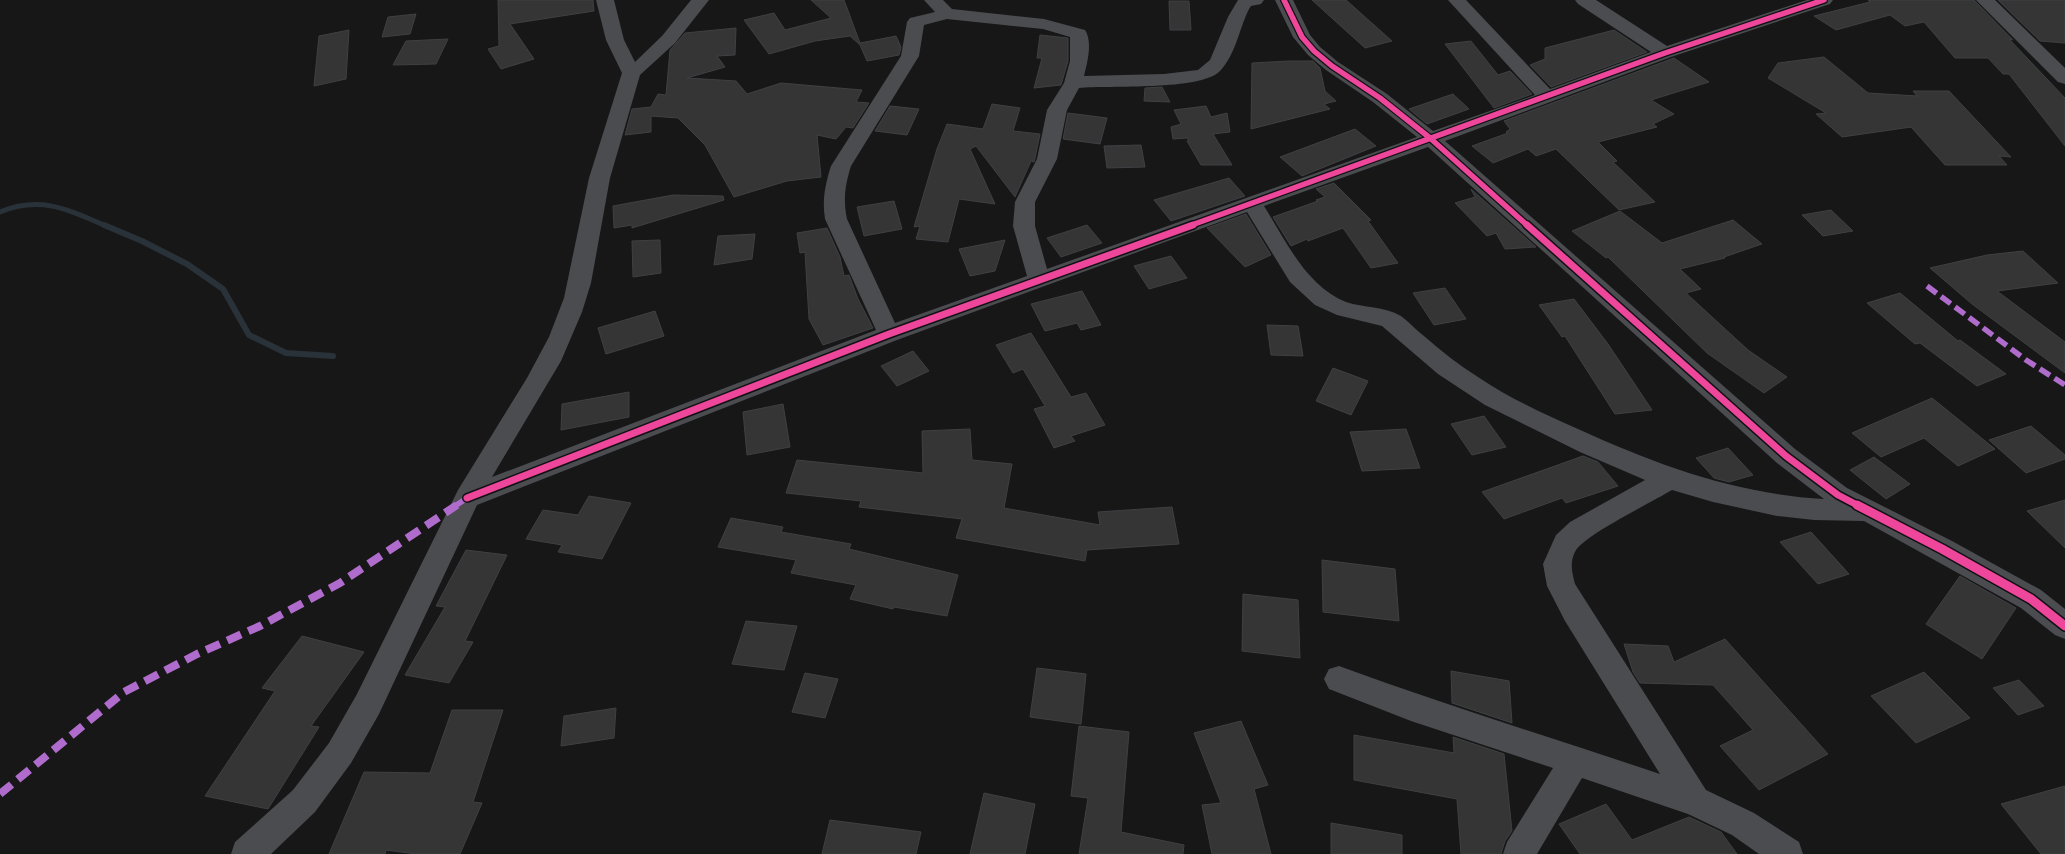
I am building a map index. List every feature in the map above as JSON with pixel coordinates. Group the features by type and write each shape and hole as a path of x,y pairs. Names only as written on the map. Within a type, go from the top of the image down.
{"street":[{"path":"605,0 615,40 631,73"},
{"path":"247,854 304,801 340,753 368,704 467,498 520,411 556,346 571,311 580,279 586,237 602,166 631,73 648,61 664,45 700,0"},
{"path":"1073,83 1203,76 1212,70 1224,49 1240,9 1246,1 1255,0"},
{"path":"1284,0 1302,37 1314,51 1332,66 1380,98 1430,138 1786,456 1838,495 1942,549 2031,599 2065,626"},
{"path":"1457,0 1547,97"},
{"path":"1584,0 1665,53"},
{"path":"467,498 889,334 1665,53 1824,0"},
{"path":"1985,0 2065,78"},
{"path":"889,334 841,233 833,204 835,184 841,166 910,56 916,22 940,7 1044,24 1079,34 1079,61 1073,83 1057,110 1047,159 1025,202 1024,226 1039,280"},
{"path":"1252,203 1298,276 1306,287 1321,299 1335,307 1375,315 1393,322 1441,364 1471,386 1520,413 1592,447 1669,479 1713,492 1796,508 1868,512"},
{"path":"1669,479 1580,530 1566,543 1557,564 1561,586 1575,612 1695,801"},
{"path":"1339,678 1411,707 1496,733 1695,801 1743,824 1787,854"},
{"path":"1520,854 1575,761"}],"building":[{"path":"498,0 593,0 594,11 510,24 534,59 501,69 488,49 499,46"},
{"path":"811,0 844,0 860,43 896,36 901,47 899,55 867,61 860,45 850,36 815,41 769,54 744,20 774,13 785,30 831,18"},
{"path":"1312,0 1346,0 1392,41 1365,48"},
{"path":"1868,0 1974,0 2065,98 2065,146 2009,74 2003,74 1988,58 1955,58 1924,22 1905,26 1890,15 1836,30 1814,16 1870,2"},
{"path":"1998,0 2065,0 2065,43 2040,41"},
{"path":"1169,1 1189,1 1191,30 1170,30"},
{"path":"416,14 410,34 382,37 388,17"},
{"path":"736,28 735,55 717,56 725,67 687,78 736,81 747,94 781,83 862,90 856,102 869,103 853,128 846,127 836,139 817,135 821,177 787,181 734,197 705,145 678,118 651,116 651,132 625,135 632,109 651,107 658,94 666,95 670,50 685,33"},
{"path":"349,30 346,79 314,86 319,36"},
{"path":"1614,30 1647,52 1551,87 1530,65 1545,59 1545,48"},
{"path":"1040,35 1068,38 1068,61 1061,85 1034,88 1042,58 1037,58"},
{"path":"448,39 436,64 393,65 406,41"},
{"path":"1471,41 1498,75 1510,71 1532,94 1494,108 1445,44"},
{"path":"1824,57 1868,93 1917,96 1913,91 1949,91 2011,157 1999,156 2007,165 1945,165 1911,127 1842,137 1816,114 1826,113 1768,78 1778,63"},
{"path":"1674,58 1709,82 1651,100 1674,114 1653,124 1657,127 1598,142 1617,161 1613,162 1655,202 1619,210 1556,149 1536,156 1528,149 1493,163 1472,146 1508,133 1506,132 1510,129 1504,121"},
{"path":"1313,61 1320,68 1325,91 1336,101 1324,104 1330,109 1251,129 1252,63"},
{"path":"1162,87 1170,102 1144,101 1145,88"},
{"path":"1453,94 1469,109 1427,124 1409,109"},
{"path":"992,104 1020,108 1013,131 1040,134 1034,162 1031,161 1015,197 976,146 970,149 995,204 959,199 948,242 916,239 920,226 914,227 937,149 947,124 983,129"},
{"path":"890,106 919,109 907,135 875,131"},
{"path":"1206,106 1211,117 1227,113 1230,132 1213,134 1232,165 1201,165 1187,138 1173,139 1171,127 1181,124 1174,110"},
{"path":"1068,113 1107,118 1100,144 1063,139"},
{"path":"1355,129 1376,146 1302,176 1280,157"},
{"path":"1141,145 1145,167 1107,168 1104,146"},
{"path":"1229,178 1245,196 1171,221 1154,200"},
{"path":"1334,183 1371,220 1368,221 1398,263 1371,268 1343,228 1291,246 1273,217 1318,201 1316,200 1325,197 1316,189"},
{"path":"1471,189 1536,247 1505,249 1496,233 1487,236 1455,203 1475,197"},
{"path":"673,195 723,196 724,200 632,228 632,225 614,228 613,206"},
{"path":"894,201 902,229 864,236 857,207"},
{"path":"1831,210 1853,231 1823,236 1802,215"},
{"path":"1620,211 1662,243 1733,220 1762,244 1725,258 1680,269 1701,289 1686,293 1748,350 1787,377 1764,393 1707,353 1608,257 1606,258 1572,231"},
{"path":"1246,214 1271,255 1245,267 1207,228"},
{"path":"1087,225 1102,243 1061,257 1047,238"},
{"path":"827,228 840,257 844,276 849,275 858,299 873,328 823,345 809,319 805,252 800,253 797,233"},
{"path":"755,234 752,259 714,265 718,236"},
{"path":"660,240 661,273 633,277 632,241"},
{"path":"1005,240 995,271 970,276 959,249"},
{"path":"2023,251 2058,283 1997,291 2065,342 2065,373 1972,304 1930,268 1987,255"},
{"path":"1171,256 1187,278 1149,289 1134,266"},
{"path":"1445,288 1466,319 1434,325 1413,293"},
{"path":"1082,291 1101,325 1081,330 1077,323 1045,331 1031,304"},
{"path":"1900,293 1958,341 1960,340 2006,374 1977,386 1920,343 1915,344 1867,303"},
{"path":"1574,299 1608,344 1652,410 1615,414 1565,336 1562,337 1539,305"},
{"path":"655,311 664,336 606,354 598,328"},
{"path":"1267,325 1298,326 1303,356 1271,355"},
{"path":"1031,333 1071,397 1086,393 1105,425 1071,436 1075,441 1054,448 1034,409 1045,406 1023,369 1013,373 996,345"},
{"path":"913,351 929,371 897,386 881,366"},
{"path":"1333,368 1368,381 1351,415 1316,401"},
{"path":"629,392 629,417 561,430 562,404"},
{"path":"1932,398 1995,449 1958,466 1924,438 1881,457 1852,433"},
{"path":"783,404 790,447 747,455 743,412"},
{"path":"1484,416 1506,447 1472,455 1451,424"},
{"path":"2031,426 2065,455 2065,459 2026,473 1989,440"},
{"path":"970,429 972,460 1012,464 1004,508 1100,525 1098,512 1172,507 1179,544 1087,550 1085,561 956,538 962,519 859,507 861,501 786,493 797,460 923,473 922,431"},
{"path":"1406,429 1420,468 1362,471 1350,432"},
{"path":"1728,448 1753,475 1729,482 1714,478 1696,458"},
{"path":"1583,456 1598,462 1618,486 1566,503 1562,498 1504,519 1482,492"},
{"path":"1874,457 1910,484 1886,499 1850,470"},
{"path":"589,496 631,503 602,559 558,552 562,545 526,539 543,510 578,515"},
{"path":"2065,500 2065,548 2027,511"},
{"path":"731,518 783,527 781,532 851,544 849,549 958,575 947,616 894,607 893,609 850,599 856,585 791,573 796,560 718,547"},
{"path":"1811,532 1849,574 1818,584 1780,542"},
{"path":"466,550 507,555 465,641 473,642 449,683 405,675 445,607 436,606"},
{"path":"1322,560 1395,569 1399,621 1323,612"},
{"path":"1960,576 2016,608 1982,659 1926,624"},
{"path":"1243,594 1298,600 1300,658 1242,651"},
{"path":"746,621 797,626 784,670 732,664"},
{"path":"302,636 364,652 311,726 319,727 268,809 205,796 275,691 262,688"},
{"path":"1725,639 1828,754 1759,790 1720,746 1753,730 1713,685 1640,683 1633,672 1624,644 1668,646 1674,662"},
{"path":"1037,668 1086,674 1081,724 1030,717"},
{"path":"1451,671 1509,681 1512,723 1452,703"},
{"path":"1924,672 1970,718 1916,743 1871,696"},
{"path":"805,673 838,679 825,718 792,712"},
{"path":"2019,680 2044,706 2018,715 1993,688"},
{"path":"616,708 614,738 561,746 564,716"},
{"path":"452,710 503,710 473,802 482,803 460,854 416,854 386,850 385,854 329,854 364,772 430,773"},
{"path":"1241,721 1268,785 1254,789 1271,854 1212,854 1202,805 1221,803 1194,733"},
{"path":"1079,726 1129,732 1121,832 1184,845 1183,854 1079,854 1088,798 1071,796"},
{"path":"1354,735 1454,753 1453,737 1504,754 1512,831 1505,841 1501,854 1461,854 1457,799 1354,780"},
{"path":"2065,786 2065,854 2041,854 2001,804"},
{"path":"984,793 1035,804 1025,854 970,854"},
{"path":"1606,804 1632,840 1689,817 1721,832 1737,854 1580,854 1559,824"},
{"path":"830,820 921,832 916,854 822,854"},
{"path":"1331,823 1402,835 1402,854 1331,854"}],"waterway":[{"path":"0,212 15,207 42,205 67,210 106,226"},
{"path":"104,225 142,241 187,264 223,289 249,335 286,353 333,356"}],"marked path":[{"path":"1927,286 2026,360 2065,385"},
{"path":"0,794 124,692 197,654 260,626 340,583 467,498"}],"cycle path":[{"path":"1284,0 1302,37 1314,51 1332,66 1380,98 1430,138 1786,456 1838,495 1942,549 2031,599 2065,626"},
{"path":"467,498 889,334 1665,53 1824,0"}]}
